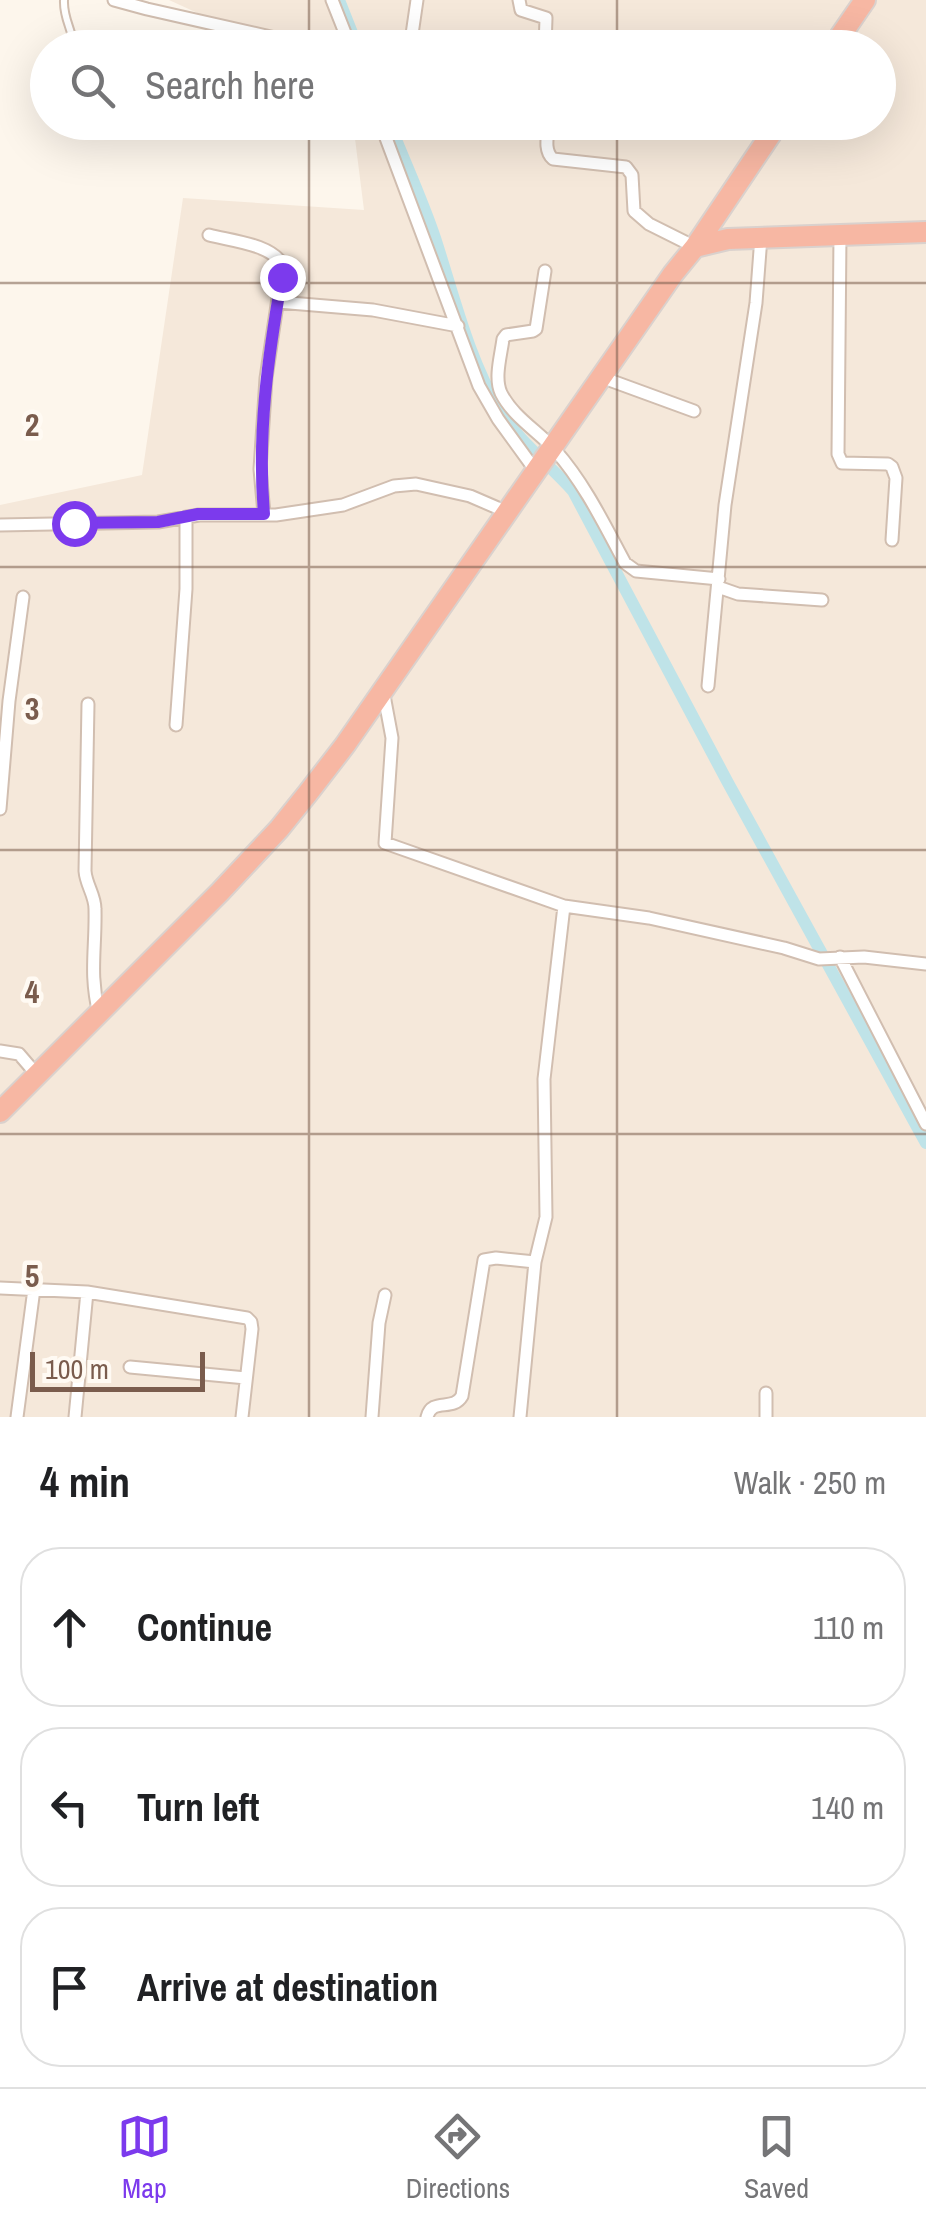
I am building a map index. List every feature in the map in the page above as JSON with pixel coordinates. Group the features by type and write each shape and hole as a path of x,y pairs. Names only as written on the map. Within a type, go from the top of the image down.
{"highway":[{"path":"844,30 865,0"},
{"path":"0,1112 279,830 345,745 768,140"},
{"path":"694,247 728,239 926,232"}],"street":[{"path":"114,0 155,5 250,30"},
{"path":"332,0 343,30"},
{"path":"413,30 417,0"},
{"path":"519,0 521,10 546,18 546,30"},
{"path":"387,140 488,404 544,457 580,480 625,564 636,571 718,583 738,594 822,600"},
{"path":"548,140 553,159 626,167 632,174 634,211 649,224 694,247"},
{"path":"209,234 270,252 283,265 263,418 260,470 264,514"},
{"path":"840,235 838,454 842,463 892,467 896,478 892,540"},
{"path":"708,686 725,505 756,304 761,237"},
{"path":"544,457 525,423 502,396 498,378 502,338 536,329 545,271"},
{"path":"278,302 373,310 458,326"},
{"path":"602,377 694,410"},
{"path":"0,525 158,522 198,514 264,514 326,508 394,486 416,484 470,496 507,512"},
{"path":"176,725 186,588 186,517"},
{"path":"0,809 23,597"},
{"path":"383,690 392,738 385,843 564,906 649,918 819,959 926,964"},
{"path":"88,704 84,872 95,906 92,972 99,1014"},
{"path":"520,1417 535,1262 546,1217 544,1079 564,906"},
{"path":"837,957 926,1124"},
{"path":"0,1051 19,1054 36,1075"},
{"path":"426,1417 434,1405 454,1404 462,1396 484,1260 535,1262"},
{"path":"0,1288 86,1292 247,1318 252,1329 242,1417"},
{"path":"16,1417 34,1289"},
{"path":"74,1417 86,1292"},
{"path":"372,1417 375,1358 385,1296"},
{"path":"130,1367 246,1378"},
{"path":"766,1393 766,1417"}],"lane":[{"path":"64,0 70,30"}],"shaded area":[{"path":"169,0 926,0 926,1417 0,1417 0,505 142,475 183,198 364,210 355,140 896,140 896,30 235,30"}],"waterway":[{"path":"339,0 351,30"},
{"path":"396,140 489,391 516,433 573,491 926,1143"}],"route":[{"path":"74,523 158,522 198,514 264,514 260,470 266,378 282,277"}]}
